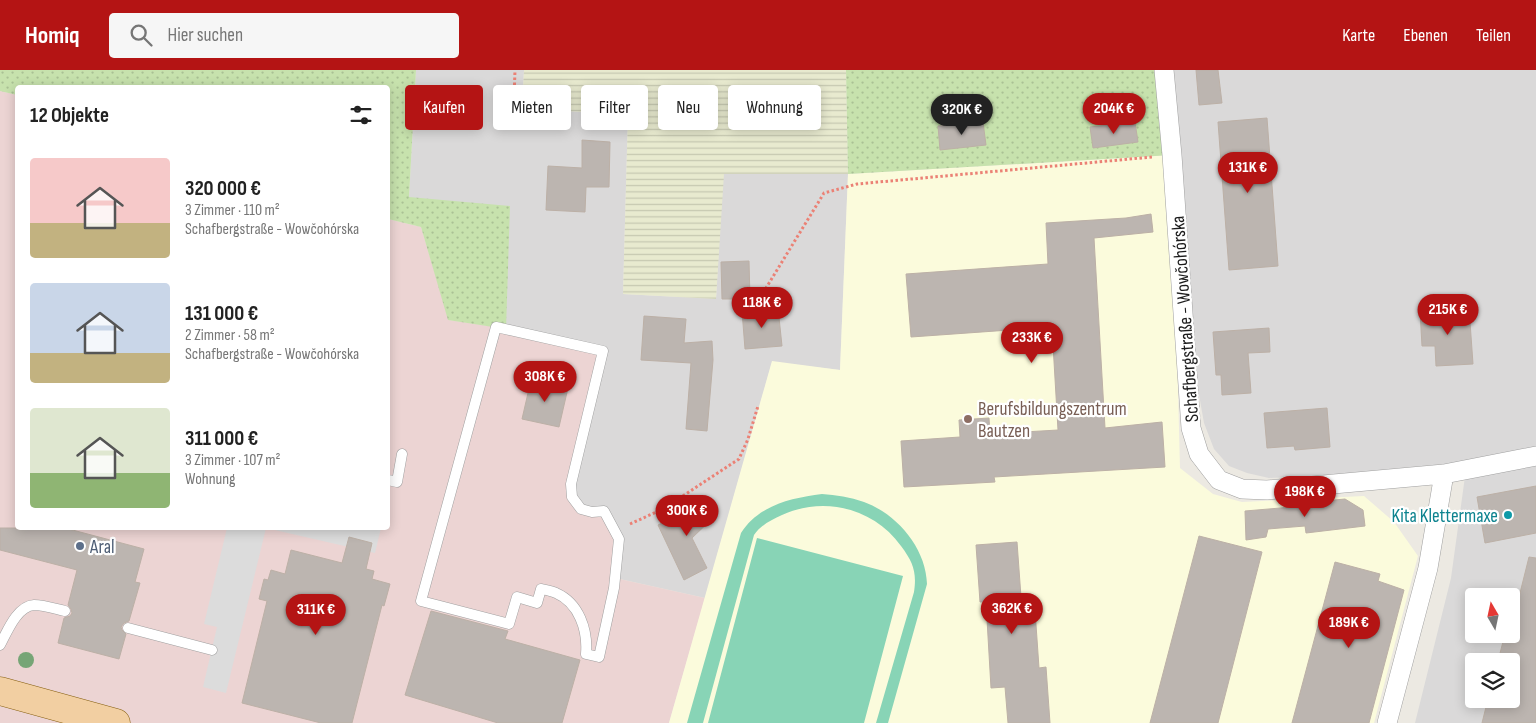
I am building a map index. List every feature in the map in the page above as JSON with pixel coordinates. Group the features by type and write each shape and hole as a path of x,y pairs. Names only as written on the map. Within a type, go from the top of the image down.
{"main road":[{"path":"0,691 116,723"}],"street":[{"name":"Schafbergstraße - Wowčohórska","path":"1164,70 1184,310 1190,428 1199,454 1219,480 1242,488 1267,490 1444,474 1536,456"},
{"path":"1387,723 1428,568 1444,474"}],"lane":[{"path":"496,327 603,351 572,484 572,497 581,509 592,512 604,511 616,531 619,539 614,588 598,657 586,654 584,627 576,610 569,602 556,593 541,589 537,604 517,597 509,624 421,601 496,327"},
{"path":"390,480 396,482 402,454"},
{"path":"0,645 22,610 28,606 35,605 65,612"},
{"path":"128,628 212,650"}],"path":[{"path":"514,85 515,70"},
{"path":"763,293 824,193 858,184 1172,155"},
{"path":"616,531 663,510 739,460 748,439 758,406"}],"shaded area":[{"path":"416,70 524,70 523,85 493,85 493,130 571,130 571,111 581,112 581,130 628,130 623,294 716,299 723,174 848,174 840,370 772,362 705,598 615,578 581,509 506,329 409,197 413,130 483,130 483,85 415,85"},
{"path":"524,70 846,70 848,174 724,174 716,299 623,294 628,130 648,130 648,85 581,85 581,112 571,111 571,85 523,85"},
{"path":"1164,70 1536,70 1536,723 1415,723 1451,578 1467,462 1328,475 1269,478 1247,473 1229,466 1214,449 1204,423 1184,310"},
{"path":"0,91 15,94 15,530 390,530 390,219 421,227 449,320 496,327 603,351 572,484 581,509 604,511 616,531 615,578 705,598 669,723 0,723"},
{"name":"Berufsbildungszentrum Bautzen","path":"1172,155 1180,468 1213,494 1242,502 1364,496 1394,522 1418,556 1374,723 669,723 772,361 840,370 848,174"},
{"path":"227,530 266,530 226,693 203,687 217,627 204,624"},
{"path":"275,530 381,530 375,553"}],"green space":[{"path":"0,70 416,70 415,85 405,85 405,130 413,130 409,197 510,206 506,329 448,320 421,227 390,219 390,85 15,85 15,95 0,91"},
{"path":"846,70 1164,70 1172,155 848,174"},
{"path":"822,494 859,500 876,507 888,515 908,534 921,558 925,571 927,584 888,723 876,723 914,592 915,579 913,568 909,557 901,546 877,522 863,514 847,509 815,506 798,509 782,515 763,526 754,535 703,723 687,723 741,533 748,523 766,509 787,501"},
{"path":"757,538 903,576 864,723 708,723"}],"building":[{"path":"1196,70 1218,70 1222,103 1199,105"},
{"path":"1267,118 1278,266 1229,270 1218,122"},
{"path":"983,122 986,145 940,150 938,126"},
{"path":"1135,122 1138,142 1093,148 1090,127"},
{"path":"582,140 610,142 609,187 586,187 585,212 546,210 548,166 582,168"},
{"path":"1151,214 1153,232 1094,238 1105,428 1162,422 1165,467 994,477 995,482 904,487 901,441 960,437 959,420 989,418 990,434 1058,430 1052,327 911,337 906,274 1048,264 1046,223 1126,218"},
{"path":"749,261 750,299 722,299 721,262"},
{"path":"778,308 782,346 745,349 742,311"},
{"path":"1469,308 1473,364 1436,366 1435,346 1422,346 1420,311"},
{"path":"644,316 686,319 684,343 712,341 713,360 707,431 686,429 691,363 641,360"},
{"path":"1269,328 1270,352 1248,353 1251,393 1222,395 1221,375 1216,375 1213,332"},
{"path":"531,380 568,388 559,427 522,419"},
{"path":"1327,408 1330,447 1295,450 1294,446 1267,448 1264,413"},
{"name":"Kita Klettermaxe","path":"1536,486 1536,533 1485,543 1477,497"},
{"path":"698,497 716,515 692,538 707,568 684,580 658,525 681,514"},
{"path":"1345,499 1363,510 1365,526 1306,533 1305,526 1268,529 1266,537 1246,540 1245,511 1304,506 1304,503"},
{"path":"0,528 15,528 15,530 73,530 144,549 135,582 140,583 129,621 121,627 126,634 119,659 58,643 64,618 72,613 68,605 77,570 0,550"},
{"path":"1199,536 1262,552 1218,723 1150,723"},
{"path":"349,537 372,543 366,569 374,571 372,579 390,584 384,606 382,605 352,723 321,723 242,703 267,601 259,599 264,579 268,580 271,570 285,574 291,550 342,563"},
{"path":"1017,542 1021,597 1034,596 1039,668 1046,667 1050,723 1008,723 1005,687 991,688 986,602 980,602 976,545"},
{"path":"1529,557 1536,558 1536,723 1482,723 1486,708 1520,708 1520,653 1500,653 1503,643 1520,643 1520,593"},
{"path":"1335,562 1380,574 1378,581 1404,590 1369,723 1292,723"},
{"path":"431,611 508,631 505,639 580,660 562,723 498,723 405,695"}],"place":[{"name":"Berufsbildungszentrum Bautzen","path":"968,419"},
{"name":"Kita Klettermaxe","path":"1508,515"},
{"name":"Aral","path":"80,546"}]}
